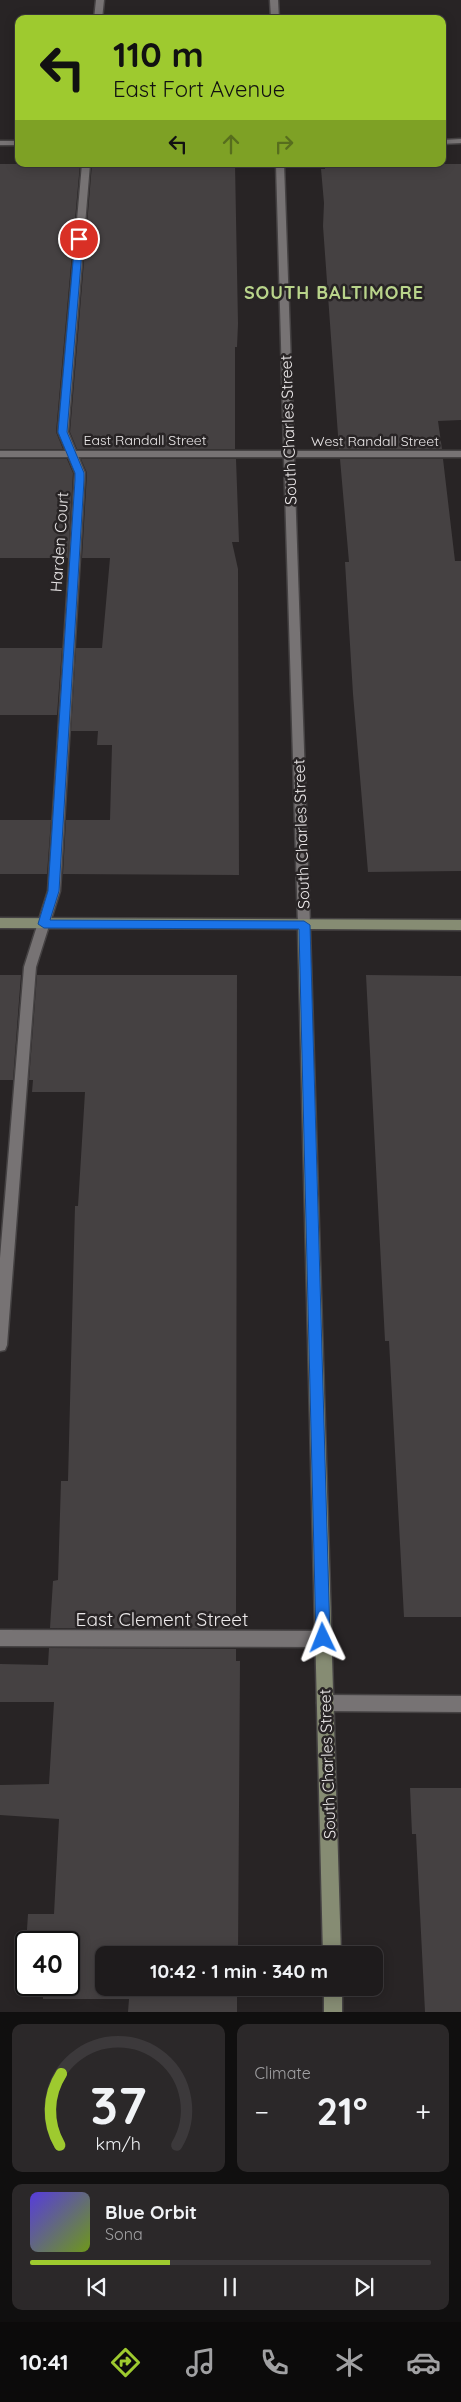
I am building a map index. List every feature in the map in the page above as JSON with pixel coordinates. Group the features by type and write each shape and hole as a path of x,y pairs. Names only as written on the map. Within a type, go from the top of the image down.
{"street":[{"path":"98,15 100,0"},
{"path":"274,0 275,15"},
{"path":"446,142 461,141"},
{"path":"0,143 15,143"},
{"name":"Harden Court","path":"0,1345 30,967 54,891 80,473 63,432 86,167"},
{"name":"South Charles Street","path":"280,167 304,925 332,1946"},
{"name":"East Randall Street","path":"0,454 289,454"},
{"name":"West Randall Street","path":"289,454 461,454"},
{"path":"0,924 461,925"},
{"name":"East Clement Street","path":"0,1638 323,1638"},
{"path":"325,1704 461,1704"},
{"path":"333,1996 333,2012"}],"building":[{"path":"0,164 15,164 15,167 80,167 56,432 63,449 0,449"},
{"path":"446,164 461,164 461,420 438,421 442,449 339,449 323,226 324,203 321,169 325,169 325,167 446,167"},
{"path":"92,167 235,167 238,324 237,347 235,347 235,449 77,449 70,432"},
{"path":"0,459 67,459 73,473 68,558 0,558"},
{"path":"81,459 236,459 239,542 232,542 238,569 239,875 63,874 66,820 110,820 112,745 97,745 98,731 71,731 76,648 102,648 110,558 82,558 87,473"},
{"path":"340,459 443,459 455,561 461,561 461,871 368,872 353,694 345,562 349,562"},
{"path":"0,648 62,648 57,715 0,715"},
{"path":"0,820 51,820 47,874 0,874"},
{"path":"0,975 21,975 13,1080 0,1080"},
{"path":"37,975 237,975 236,1629 50,1628 53,1581 58,1580 61,1481 68,1481 75,1206 78,1206 85,1092 32,1092 33,1080 29,1080"},
{"path":"366,975 461,976 461,1617 404,1617 389,1341 385,1341"},
{"path":"49,1648 236,1649 236,1661 240,1661 238,1946 95,1946 95,1996 237,1996 237,2012 128,2012 129,1999 43,1999 43,1996 80,1996 80,1931 27,1931 28,1914 54,1914 59,1819 0,1815 0,1785 49,1784 54,1702 0,1702 0,1664 48,1665"},
{"path":"410,1788 461,1788 461,2012 425,2012 416,1834 412,1834"}],"district":[{"name":"SOUTH BALTIMORE","path":"334,293"}],"route":[{"path":"79,239 63,432 80,473 54,891 44,924 304,925 323,1638"}]}
